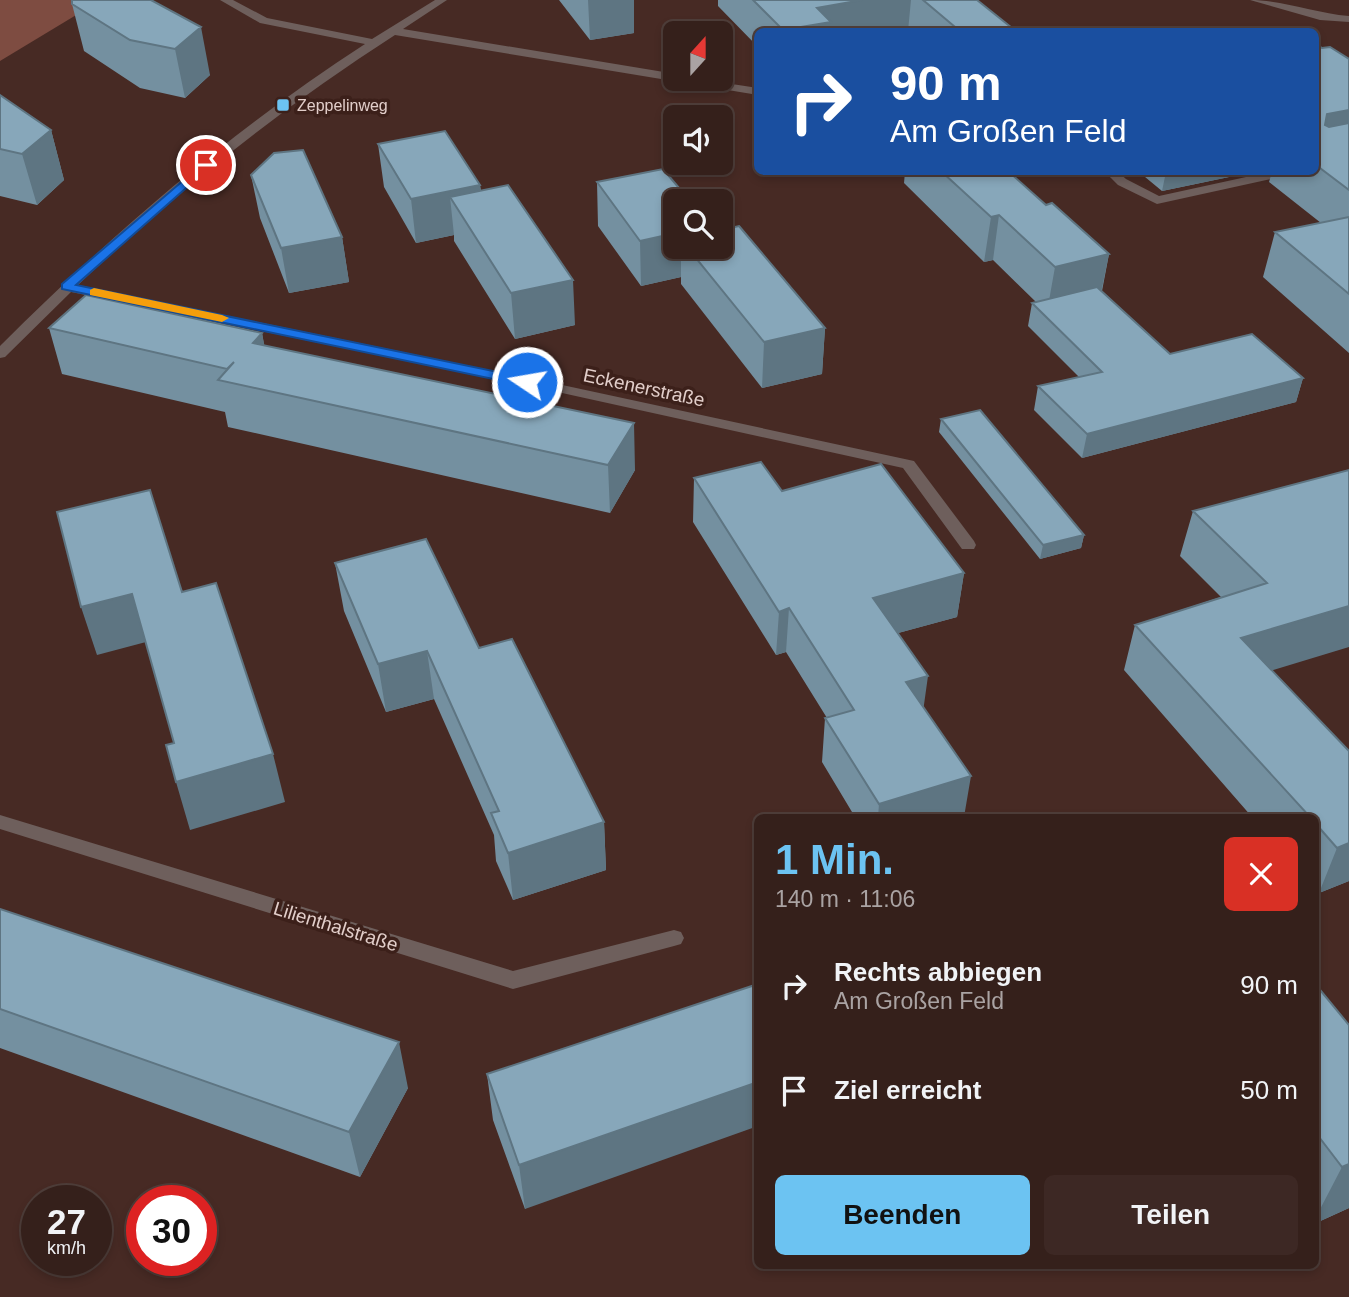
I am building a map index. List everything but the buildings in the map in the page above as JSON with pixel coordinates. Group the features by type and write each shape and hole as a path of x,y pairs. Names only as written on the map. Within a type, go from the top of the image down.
{"street":[{"path":"225,0 264,21 374,43"},
{"path":"0,354 67,287 223,151 283,105 442,0"},
{"path":"1255,0 1320,17 1349,19"},
{"path":"393,31 663,76"},
{"path":"733,88 754,91"},
{"path":"1114,175 1122,182 1157,200 1270,175"},
{"name":"Eckenerstraße","path":"67,287 553,387 908,464 968,545"},
{"name":"Lilienthalstraße","path":"0,822 513,980 674,938"}],"shaded area":[{"path":"0,0 101,0 0,61"}],"slow traffic":[{"path":"94,292 222,318"}],"place":[{"name":"Zeppelinweg","path":"283,105"}],"route":[{"path":"206,165 67,287 527,382"}]}
